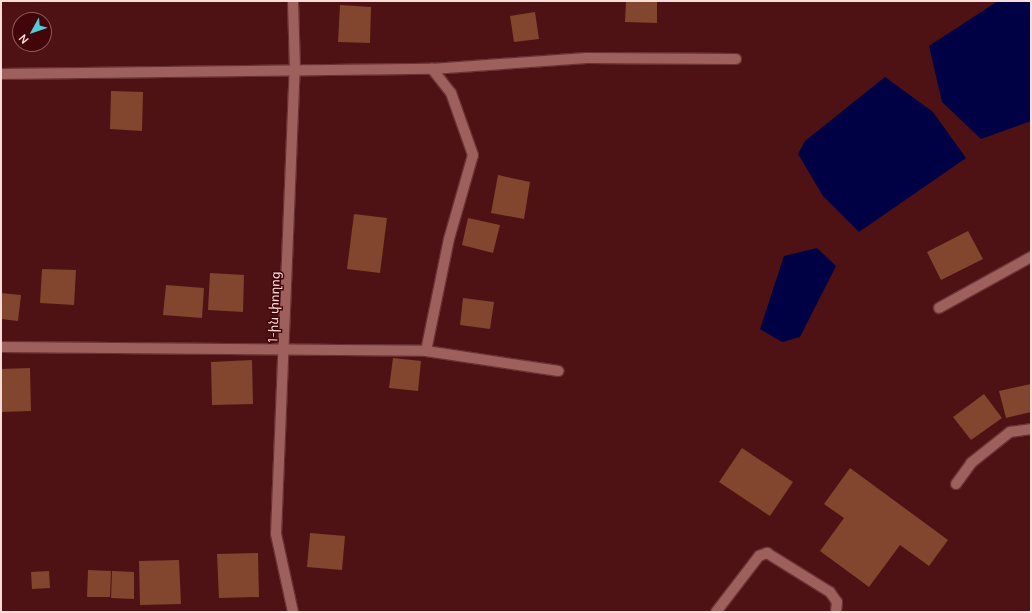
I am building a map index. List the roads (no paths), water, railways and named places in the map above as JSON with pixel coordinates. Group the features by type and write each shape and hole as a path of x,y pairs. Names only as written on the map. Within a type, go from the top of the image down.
{"street":[{"name":"1-ին փողոց","path":"293,1 295,69 285,351 276,534 293,612"},
{"path":"1,74 432,68 552,63 587,58 736,59"},
{"path":"426,351 449,239 472,155 451,93 432,68"},
{"path":"939,308 1031,257"},
{"path":"1,347 285,351 426,351 558,371"},
{"path":"956,484 971,463 1010,432 1031,429"},
{"path":"716,612 759,556 767,552 830,592 837,602 836,612"}]}
